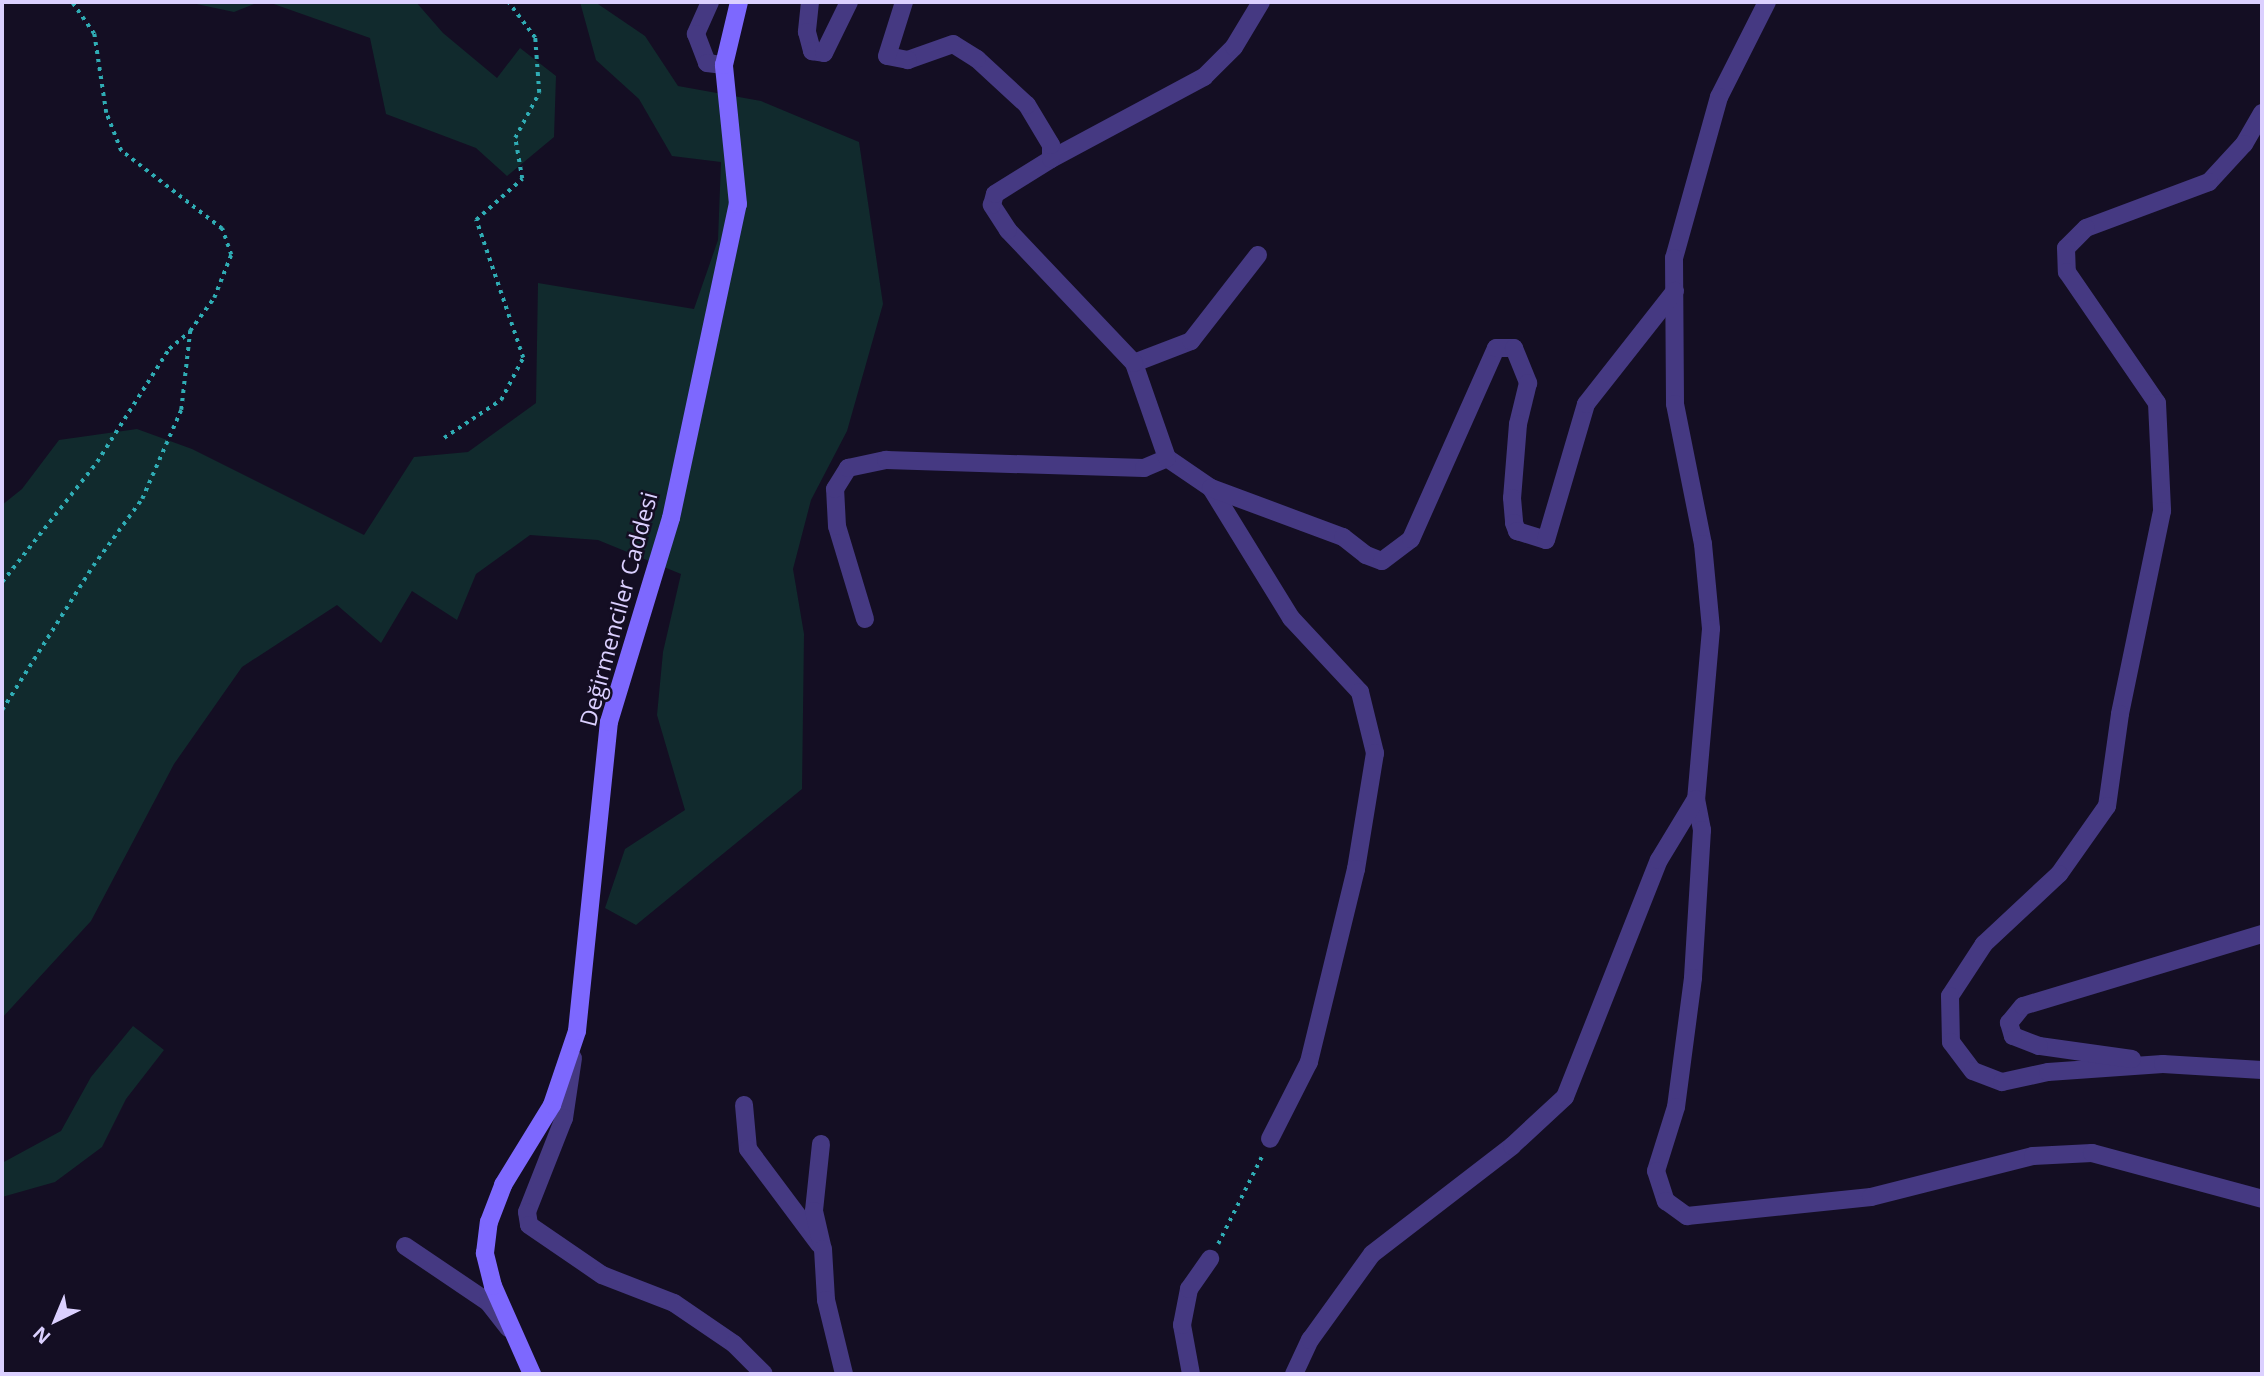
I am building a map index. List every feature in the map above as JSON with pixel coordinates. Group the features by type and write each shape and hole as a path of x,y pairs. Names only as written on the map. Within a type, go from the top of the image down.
{"main road":[{"name":"Değirmenciler Caddesi","path":"532,1374 485,1253 489,1222 503,1185 552,1105 577,1031 609,722 671,518 738,204 724,65 739,2"}],"street":[{"path":"710,2 696,34 706,63 724,65"},
{"path":"810,2 807,32 812,51 824,52 849,2"},
{"path":"904,2 887,56 908,60 953,44 977,59 1027,105 1051,145 1051,159"},
{"path":"1261,2 1234,47 1204,77 1051,159 995,194 992,205 1008,230 1134,363 1167,458 1211,488 1343,537 1366,555 1382,561 1410,539 1496,348 1514,348 1528,383 1517,436 1514,523 1517,531 1546,540 1586,404 1675,291"},
{"path":"1767,2 1719,97 1675,258 1675,404 1703,544 1712,629 1696,799 1702,830 1693,978 1676,1107 1656,1171 1666,1201 1687,1216 1871,1197 2033,1156 2092,1153 2262,1199"},
{"path":"2163,1064 2048,1072 2002,1082 1973,1071 1951,1042 1951,996 1984,944 2059,874 2107,806 2120,714 2162,511 2157,403 2067,272 2066,248 2086,228 2209,182 2244,144 2262,113"},
{"path":"1134,363 1191,341 1258,256"},
{"path":"865,619 837,526 835,489 848,468 887,460 1144,468 1167,458"},
{"path":"1211,488 1291,618 1360,692 1375,753 1356,869 1309,1062 1270,1139"},
{"path":"1294,1374 1310,1340 1372,1254 1512,1146 1565,1097 1659,860 1696,799"},
{"path":"2262,934 2023,1006 2009,1023 2013,1036 2039,1046 2163,1064 2262,1070"},
{"path":"577,1031 564,1118 527,1212 529,1225 603,1275 674,1303 734,1344 764,1374"},
{"path":"744,1105 748,1149 823,1249"},
{"path":"821,1144 814,1211 823,1249 826,1300 844,1374"},
{"path":"405,1246 488,1302 517,1339"},
{"path":"1191,1374 1182,1325 1189,1289 1210,1259"}],"path":[{"path":"2,582 97,462 169,349 190,331 214,298 231,255 222,229 121,151 106,113 94,34 72,2"},
{"path":"444,438 501,400 523,358 476,220 522,178 515,138 539,93 535,37 509,2"},
{"path":"2,710 93,566 142,499 181,410 190,331"},
{"path":"1210,1259 1270,1139"}],"green space":[{"path":"187,2 259,2 234,12"},
{"path":"268,2 416,2 443,33 497,78 520,48 556,76 554,137 507,176 476,148 386,114 370,38"},
{"path":"580,2 595,2 645,36 678,86 761,101 859,142 883,304 847,431 811,500 793,569 804,634 802,789 636,925 605,908 625,849 685,810 657,715 663,652 681,574 598,540 530,535 476,574 457,620 412,591 381,643 337,605 242,667 174,764 91,921 2,1018 2,505 22,489 59,440 137,429 192,449 364,535 414,457 468,452 536,403 538,283 694,309 718,240 721,162 672,156 639,99 596,60"},
{"path":"133,1026 164,1050 126,1099 102,1147 55,1182 2,1197 2,1163 61,1131 91,1077"}]}
